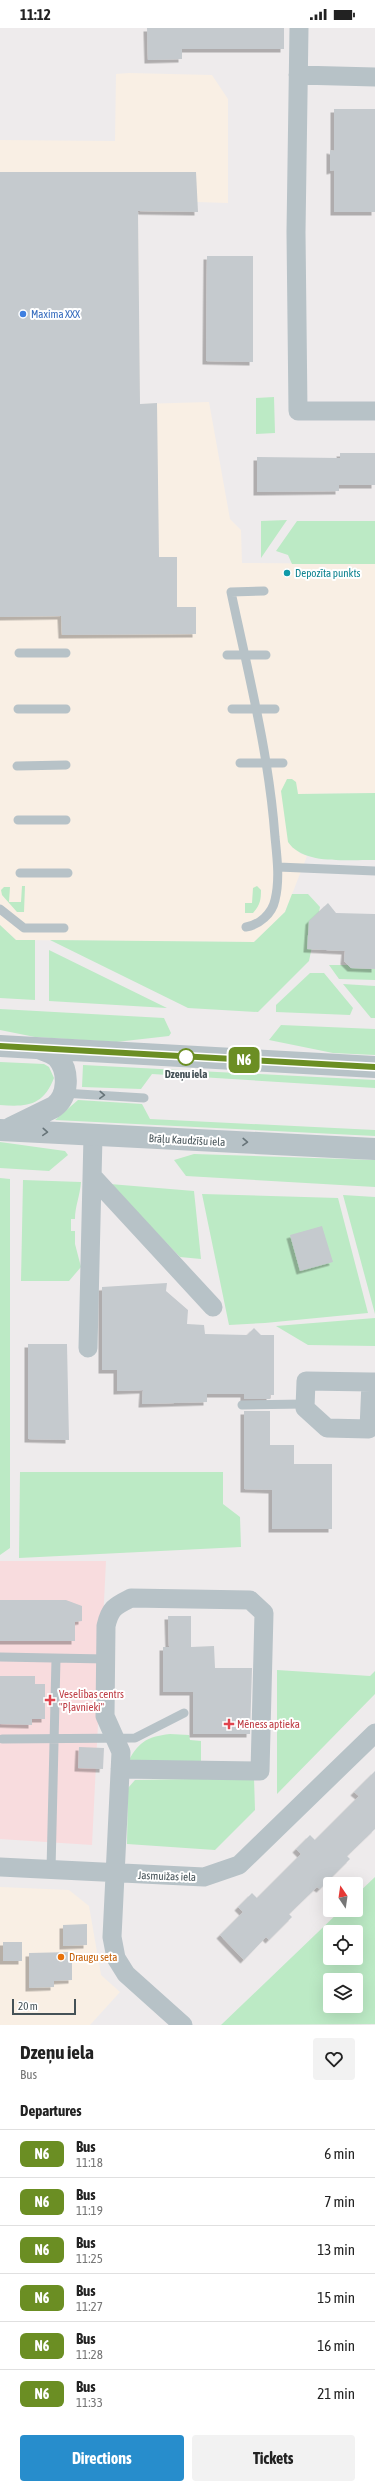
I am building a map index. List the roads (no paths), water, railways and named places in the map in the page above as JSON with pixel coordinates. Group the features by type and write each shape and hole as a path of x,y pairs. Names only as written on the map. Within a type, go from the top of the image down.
{"street":[{"path":"299,28 296,232 298,410 375,411"},
{"path":"298,75 375,76"},
{"path":"0,1046 375,1067"},
{"path":"3,1130 48,1111 59,1104 64,1093 66,1074 62,1064 53,1053 41,1048"},
{"name":"Brāļu Kaudzīšu iela","path":"3,1130 93,1136 375,1149"},
{"path":"88,1348 93,1136"},
{"path":"93,1178 213,1308"},
{"path":"306,1381 373,1382 369,1429 327,1428 305,1408 306,1381"},
{"path":"120,1769 260,1771 264,1613 250,1600 131,1598 117,1605 109,1613 106,1626 105,1716 117,1739 121,1752 120,1769 112,1937 116,1958 126,1974 183,2025"},
{"name":"Jasmuižas iela","path":"0,1867 115,1874 204,1877 239,1865 375,1733"}],"lane":[{"path":"246,927 254,926 267,916 275,901 278,867 266,763 231,592 264,591"},
{"path":"20,653 66,653"},
{"path":"227,655 266,656"},
{"path":"232,709 275,708"},
{"path":"18,709 66,709"},
{"path":"240,763 283,763"},
{"path":"17,766 66,765"},
{"path":"18,820 66,820"},
{"path":"278,867 375,871"},
{"path":"20,873 68,873"},
{"path":"0,908 24,928 64,928"},
{"path":"64,1093 144,1098"},
{"path":"242,1405 305,1404"},
{"path":"0,1657 106,1659"},
{"path":"51,1870 56,1659"},
{"path":"2,1739 135,1738 184,1713"}],"place":[{"name":"Maxima XXX","path":"23,314"},
{"name":"Depozīta punkts","path":"287,573"},
{"name":"Dzeņu iela","path":"186,1057"},
{"name":"Veselības centrs \"Pļavnieki\"","path":"50,1700"},
{"name":"Mēness aptieka","path":"229,1724"},
{"name":"Draugu seta","path":"61,1957"}]}
